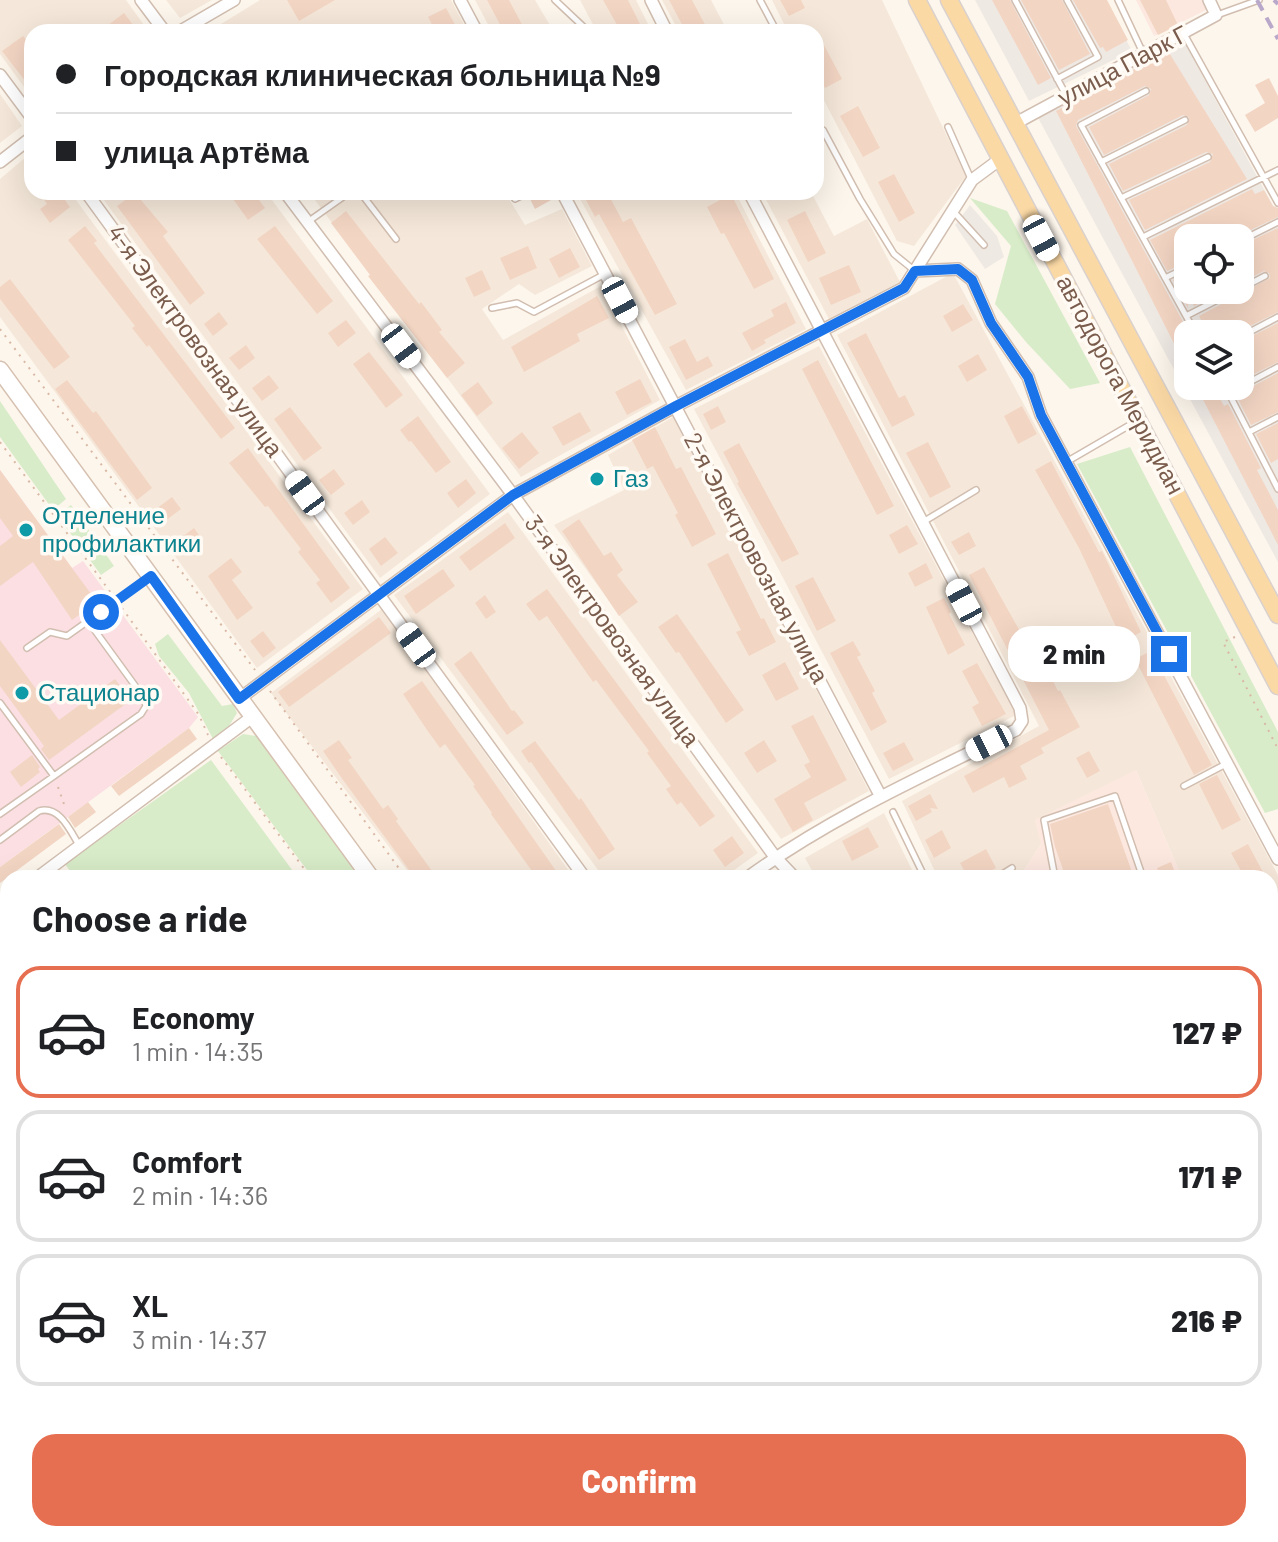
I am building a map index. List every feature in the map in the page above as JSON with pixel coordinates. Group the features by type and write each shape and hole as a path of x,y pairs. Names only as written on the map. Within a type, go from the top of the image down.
{"main road":[{"name":"автодорога Меридиан","path":"917,0 1278,686"},
{"name":"автодорога Меридиан","path":"949,0 1278,615"}],"street":[{"path":"141,0 159,24"},
{"path":"193,24 234,0"},
{"path":"460,0 473,24"},
{"path":"651,0 663,24"},
{"name":"улица Парк Г","path":"1014,124 1216,15 1209,0"},
{"path":"0,75 24,107"},
{"path":"0,162 24,143"},
{"path":"239,699 513,495 904,288 972,180 999,160"},
{"name":"4-я Электровозная улица","path":"92,200 579,870"},
{"name":"3-я Электровозная улица","path":"291,200 513,495 787,870"},
{"name":"2-я Электровозная улица","path":"569,200 881,797"},
{"path":"753,200 1020,708 1022,721 1016,730 881,797 758,870"},
{"path":"915,271 958,269 972,280 991,323 1028,377 1041,415 1278,859"},
{"path":"0,370 365,870"},
{"path":"47,870 252,717"}],"lane":[{"path":"555,0 580,24"},
{"path":"760,0 773,24"},
{"path":"1015,0 1066,96"},
{"path":"1057,79 1098,57 1067,0"},
{"path":"1118,0 1144,54"},
{"path":"1216,15 1259,0"},
{"path":"1184,33 1278,203"},
{"path":"1146,91 1081,125 1188,320"},
{"path":"1101,162 1185,120"},
{"path":"948,127 972,180"},
{"path":"824,132 894,254 915,271"},
{"path":"1121,198 1208,157"},
{"path":"1143,237 1278,170"},
{"path":"308,222 339,200"},
{"path":"366,200 396,239"},
{"path":"953,211 984,245"},
{"path":"1254,234 1278,222"},
{"path":"492,308 517,303 534,312 606,274"},
{"path":"1165,278 1174,274"},
{"path":"1254,282 1265,276"},
{"path":"1186,316 1210,304"},
{"path":"1254,330 1278,317"},
{"path":"1254,380 1278,367"},
{"path":"1233,400 1278,489"},
{"path":"1249,432 1278,417"},
{"path":"1067,461 1140,419"},
{"path":"1270,473 1278,469"},
{"path":"922,522 976,490"},
{"path":"27,648 50,632 67,636 151,576"},
{"path":"0,814 141,714 146,706 144,698 88,621"},
{"path":"0,703 54,776"},
{"path":"1184,786 1227,764"},
{"path":"1052,870 1044,820 1115,796 1140,870"},
{"path":"0,840 39,811 47,809 56,812 80,845"},
{"path":"893,812 921,870"}],"path":[{"path":"0,329 400,870"},
{"path":"0,442 199,715 213,747 305,870"},
{"path":"1244,633 1223,642 1278,749"},
{"path":"54,776 68,828"}],"shaded area":[{"path":"0,0 126,0 143,24 24,24 24,87 0,54"},
{"path":"166,0 212,0 180,18"},
{"path":"260,0 451,0 464,24 221,24"},
{"path":"475,0 535,0 549,24 488,24"},
{"path":"580,0 636,0 648,24 593,24"},
{"path":"662,0 711,0 724,24 675,24"},
{"path":"772,0 882,0 966,176 914,246 897,241 824,100 824,24 784,24"},
{"path":"975,0 1105,0 1132,51 1029,101"},
{"path":"1136,0 1206,0 1210,8 1154,36"},
{"path":"1182,38 1278,215 1278,562 1190,400 1254,400 1254,320 1174,320 1174,370 1037,116"},
{"path":"0,94 22,126 0,143"},
{"path":"24,159 24,200 76,200 363,589 257,668 0,317 0,179"},
{"path":"104,200 272,200 490,494 380,578"},
{"path":"315,200 510,200 525,225 562,209 592,266 535,295 519,284 482,309 503,340 601,286 660,400 521,477"},
{"path":"581,200 739,200 806,329 686,390"},
{"path":"766,200 815,200 834,236 867,219 901,284 830,321"},
{"path":"970,205 997,236 1004,257 985,269 955,225"},
{"path":"953,273 1275,870 1179,870 1136,770 1041,844 1024,870 934,870 902,801 1039,726 837,335"},
{"path":"819,346 1016,715 889,779 694,409"},
{"path":"673,417 869,791 781,839 554,525 624,490 608,455"},
{"path":"0,470 72,568 83,561 198,717 189,728 0,867"},
{"path":"508,512 758,853 734,870 598,870 394,595"},
{"path":"382,609 568,870 407,870 271,693"},
{"path":"1136,770 1179,870 1024,870 1041,844 1035,820"},
{"path":"884,813 912,870 812,870 805,858"}],"green space":[{"path":"970,198 1007,211 1100,383 1070,389 995,304 1011,246"},
{"path":"0,401 66,499 53,510 0,437"},
{"path":"1130,447 1278,732 1278,809 1265,813 1077,464"},
{"path":"71,505 114,566 101,575 57,515"},
{"path":"168,634 222,706 233,704 237,713 229,726 213,739 189,693 159,656 155,644"},
{"path":"243,734 256,736 354,870 307,870 218,751"},
{"path":"211,760 292,870 69,870 65,864"}],"building":[{"path":"287,0 335,0 299,21"},
{"path":"487,0 509,0 522,24 500,24"},
{"path":"603,0 628,0 640,24 616,24"},
{"path":"669,0 692,0 705,24 682,24"},
{"path":"780,0 801,0 805,8 789,16"},
{"path":"992,0 1010,0 1051,78 1038,85"},
{"path":"1021,0 1062,0 1090,54 1059,70"},
{"path":"1073,0 1107,0 1128,40 1106,52 1103,47 1100,48"},
{"path":"1140,0 1166,0 1178,25 1158,35"},
{"path":"446,8 455,24 432,24 428,17"},
{"path":"124,13 132,24 109,24"},
{"path":"24,37 24,80 2,51"},
{"path":"824,45 842,79 824,86"},
{"path":"1168,51 1247,179 1145,230 1129,200 1210,162 1213,154 1206,152 1123,191 1109,164 1187,125 1189,117 1183,115 1104,155 1089,127 1149,95 1151,89 1145,86 1078,120 1076,126 1182,320 1174,320 1174,343 1056,111"},
{"path":"1269,78 1278,96 1278,118 1255,132 1245,115 1265,103 1255,85"},
{"path":"858,106 880,148 863,157 840,116"},
{"path":"894,174 915,213 899,222 878,182"},
{"path":"1252,189 1255,194 1264,190 1273,206 1278,208 1278,217 1254,228 1254,224 1182,224"},
{"path":"44,200 65,200 70,207 50,223 40,209 47,204"},
{"path":"125,200 141,200 168,232 163,236 205,293 190,305 117,206"},
{"path":"234,200 259,200 265,208 248,220"},
{"path":"530,200 551,200 535,209"},
{"path":"586,200 611,200 623,222 631,218 677,304 655,315 599,214 595,217"},
{"path":"720,200 734,200 774,279 754,289 707,207"},
{"path":"346,211 419,304 421,302 442,330 439,332 465,363 447,378 331,223"},
{"path":"805,211 826,253 808,262 787,220"},
{"path":"85,226 97,241 94,243 235,428 221,439 149,345 147,347 132,328 135,326 68,240"},
{"path":"275,226 333,301 317,314 257,239"},
{"path":"1174,228 1174,268 1167,271 1150,240"},
{"path":"1278,228 1278,312 1254,324 1254,320 1201,320 1199,316 1221,304 1254,304 1254,287 1270,278 1269,273 1264,271 1254,276 1254,239"},
{"path":"528,246 537,268 510,280 500,258"},
{"path":"570,248 580,267 559,278 549,259"},
{"path":"849,265 861,292 831,305 819,278"},
{"path":"482,270 491,289 474,297 465,278"},
{"path":"10,279 70,357 54,369 0,299 0,287"},
{"path":"597,296 609,318 577,334 580,341 524,372 511,347"},
{"path":"786,302 796,323 764,340 766,343 752,351 742,333 774,316 771,310"},
{"path":"963,304 973,320 952,332 943,316"},
{"path":"219,312 228,324 213,336 204,324"},
{"path":"346,320 356,333 338,347 328,333"},
{"path":"1278,323 1278,362 1254,374 1254,335"},
{"path":"866,333 899,398 905,395 915,415 892,427 847,343"},
{"path":"685,339 697,362 708,356 713,366 686,380 669,347"},
{"path":"246,345 255,358 239,370 229,358"},
{"path":"369,352 403,395 386,408 353,364"},
{"path":"978,354 987,370 967,382 958,366"},
{"path":"818,360 894,506 877,515 802,369"},
{"path":"1278,373 1278,412 1251,425 1238,400 1254,400 1254,386"},
{"path":"269,375 279,388 262,401 252,388"},
{"path":"640,379 652,402 627,415 615,392"},
{"path":"67,380 93,413 96,411 152,488 137,500 55,389"},
{"path":"478,382 493,403 477,416 461,395"},
{"path":"1203,400 1221,400 1224,406 1228,404 1261,468 1257,470 1278,510 1278,545"},
{"path":"718,406 726,422 711,430 703,414"},
{"path":"1022,406 1037,434 1018,444 1004,416"},
{"path":"290,407 322,448 304,461 274,419"},
{"path":"580,412 591,431 563,446 552,427"},
{"path":"418,416 451,462 436,473 400,430"},
{"path":"1278,423 1278,459 1271,463 1256,434"},
{"path":"655,427 676,469 681,467 716,534 692,547 653,466 647,469 632,440"},
{"path":"522,432 539,453 519,469 502,448"},
{"path":"928,442 951,487 930,498 906,453"},
{"path":"739,443 799,554 782,562 723,452"},
{"path":"248,448 350,588 331,603 316,583 320,580 298,552 301,549 229,463"},
{"path":"1051,461 1099,552 1102,551 1141,632 1123,642 1079,548 1035,470"},
{"path":"334,469 345,484 331,495 319,480"},
{"path":"0,470 97,602 72,620 33,562 0,586 0,546 13,536 0,518"},
{"path":"466,479 476,493 458,508 447,493"},
{"path":"172,497 181,509 165,521 156,509"},
{"path":"362,500 370,512 353,525 344,513"},
{"path":"579,519 604,556 611,552 623,570 617,575 638,602 619,616 562,531"},
{"path":"505,523 515,538 470,571 459,557"},
{"path":"907,525 918,544 899,554 889,535"},
{"path":"194,528 202,539 187,551 178,540"},
{"path":"969,532 976,546 959,555 951,542"},
{"path":"385,537 398,553 381,566 369,549"},
{"path":"728,553 776,642 749,656 736,632 741,630 707,564"},
{"path":"231,558 242,572 232,580 253,608 237,620 208,576"},
{"path":"926,563 933,578 915,587 908,573"},
{"path":"984,567 1021,633 1027,630 1080,727 1041,748 1044,753 1020,766 1027,779 1009,788 1004,777 973,793 964,776 1049,730 969,575"},
{"path":"443,569 455,586 416,614 404,596"},
{"path":"813,577 836,621 817,631 795,586"},
{"path":"547,589 715,816 700,827 681,802 677,805 666,789 671,786 647,753 649,751 596,680 593,682 547,616 539,621 526,604"},
{"path":"485,595 496,612 486,619 475,603"},
{"path":"944,598 965,645 948,655 926,607"},
{"path":"677,614 744,710 726,723 679,652 676,653 658,627"},
{"path":"379,617 391,633 289,707 278,692"},
{"path":"263,631 276,648 263,658 250,641"},
{"name":"Стационар","path":"0,640 59,720 115,679 131,700 49,760 41,749 44,746 0,686"},
{"path":"853,641 861,655 857,657 875,691 872,693 887,722 871,731 830,653"},
{"path":"471,651 512,711 524,723 507,735 454,664"},
{"path":"1151,651 1212,765 1194,775 1135,659"},
{"path":"785,662 799,689 776,701 762,675"},
{"path":"977,663 1006,714 982,726 972,707 979,703 962,671"},
{"path":"422,681 555,870 531,870 491,814 475,785 445,744 440,748 403,694"},
{"path":"813,715 847,780 804,803 813,820 793,832 774,799 811,777 804,765 810,762 791,726"},
{"path":"189,728 197,739 119,796 111,786"},
{"path":"339,740 352,758 348,760 383,809 388,805 431,870 409,870 323,751"},
{"path":"764,740 777,761 757,773 744,753"},
{"path":"535,741 579,800 581,798 615,849 599,860 521,751"},
{"path":"904,742 914,760 893,771 883,753"},
{"path":"1089,751 1100,771 1087,778 1076,758"},
{"path":"32,755 40,772 21,787 10,772"},
{"path":"1217,775 1241,820 1222,830 1199,784"},
{"path":"930,794 938,809 930,808 932,812 916,821 908,806"},
{"path":"88,802 96,812 75,828 68,817"},
{"path":"1108,804 1131,870 1063,870 1050,824"},
{"path":"59,824 66,834 18,870 0,870"},
{"path":"868,827 879,847 852,861 842,841"},
{"path":"942,830 951,848 934,858 925,840"},
{"path":"732,836 744,853 725,867 713,850"},
{"path":"1248,844 1262,870 1241,870 1231,853"},
{"path":"986,849 996,868 964,870 960,863"},
{"path":"1171,862 1174,870 1158,870"}],"railway":[{"path":"1257,0 1278,39"},
{"path":"1274,0 1278,4"}],"place":[{"name":"Газ","path":"597,479"},
{"name":"Отделение профилактики","path":"26,530"},
{"name":"Стационар","path":"22,693"}],"route":[{"path":"101,612 151,576 239,699 513,495 904,288 915,271 946,268 958,269 972,280 991,323 1028,377 1041,415 1169,654"}]}
